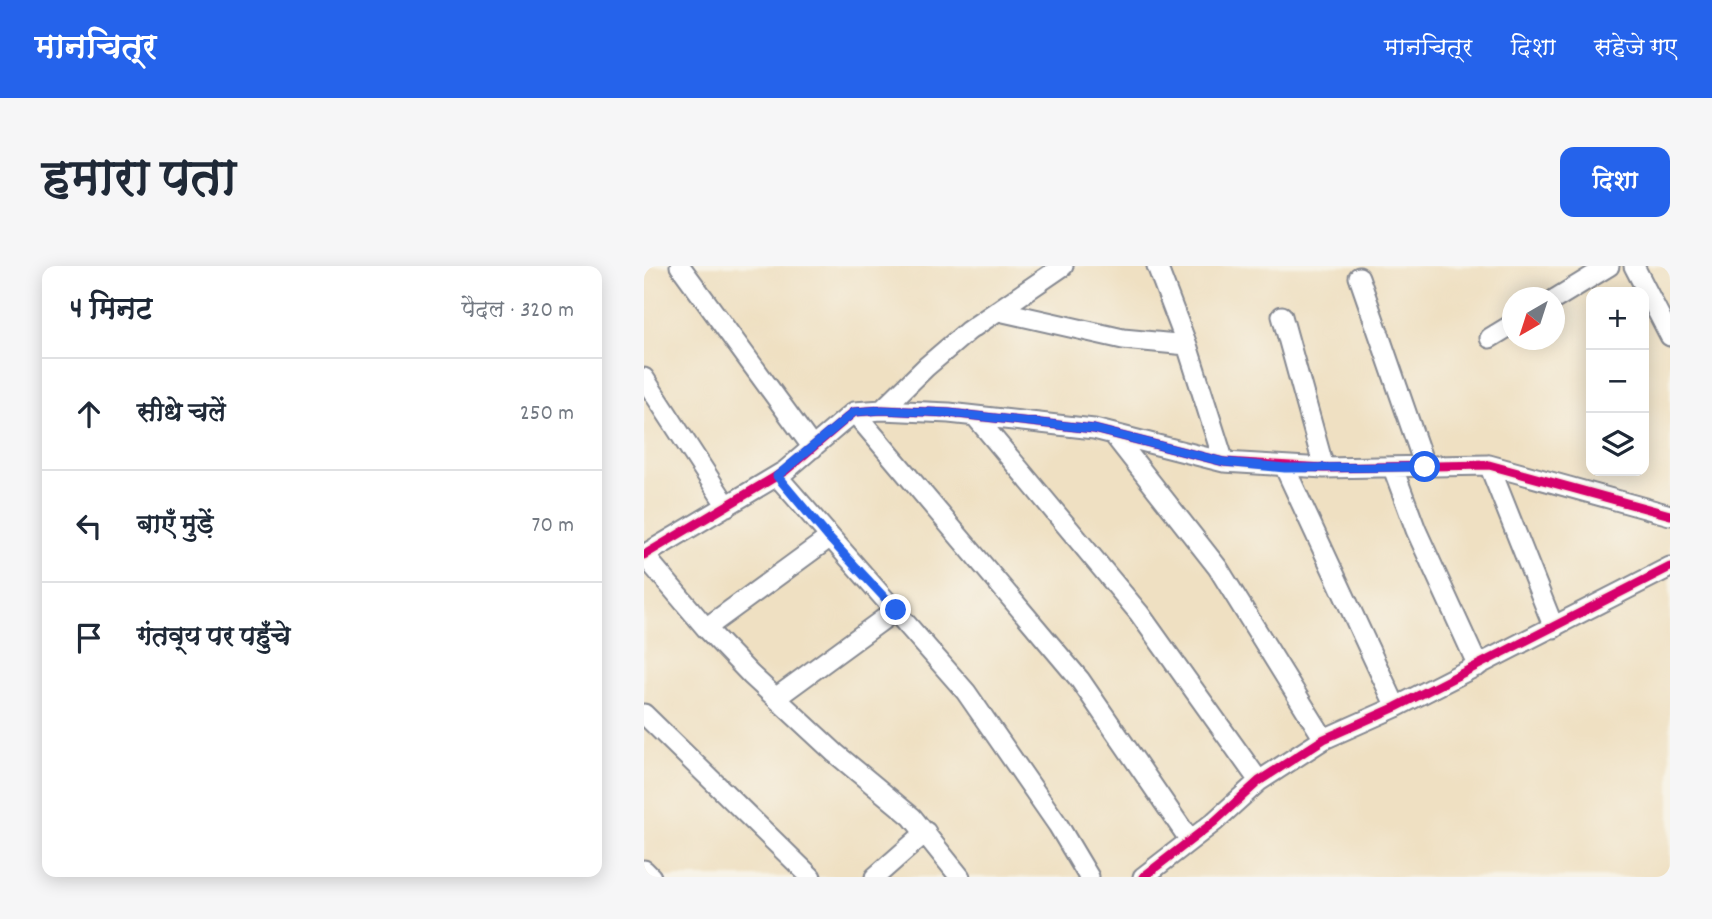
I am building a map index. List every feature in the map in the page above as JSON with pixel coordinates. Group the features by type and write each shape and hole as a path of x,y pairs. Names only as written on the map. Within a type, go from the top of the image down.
{"street":[{"path":"680,266 813,448"},
{"path":"882,410 960,338 1063,266"},
{"path":"1157,266 1187,345 1224,462"},
{"path":"1565,293 1609,266"},
{"path":"1634,266 1670,336"},
{"path":"1359,277 1425,467"},
{"path":"999,312 1123,339 1187,345"},
{"path":"1282,316 1324,468"},
{"path":"1490,338 1502,331"},
{"path":"644,378 727,506"},
{"path":"960,877 912,817 835,753 751,675 706,628 644,555 777,476 854,412 882,410 975,416 1094,429 1224,462 1285,468 1489,465 1670,515"},
{"path":"854,412 1080,680 1189,839"},
{"path":"975,416 1139,613 1259,781"},
{"path":"1113,434 1218,569 1324,739"},
{"path":"1489,465 1554,628"},
{"path":"1285,468 1396,707"},
{"path":"1393,468 1416,530 1478,666"},
{"path":"777,476 966,692 1058,825 1089,877"},
{"path":"706,628 829,538"},
{"path":"1143,877 1214,822 1259,781 1324,739 1396,707 1670,567"},
{"path":"777,697 896,610"},
{"path":"644,714 811,877"},
{"path":"875,877 926,832"},
{"path":"644,870 651,877"}],"cycle path":[{"path":"644,555 785,471 854,412 882,410 949,413 1094,429 1224,462 1324,468 1489,465 1670,515"},
{"path":"1143,877 1214,822 1259,781 1324,739 1396,707 1670,567"}],"route":[{"path":"896,610 829,538 777,476 854,412 882,410 949,413 1094,429 1224,462 1285,468 1425,467"}]}
